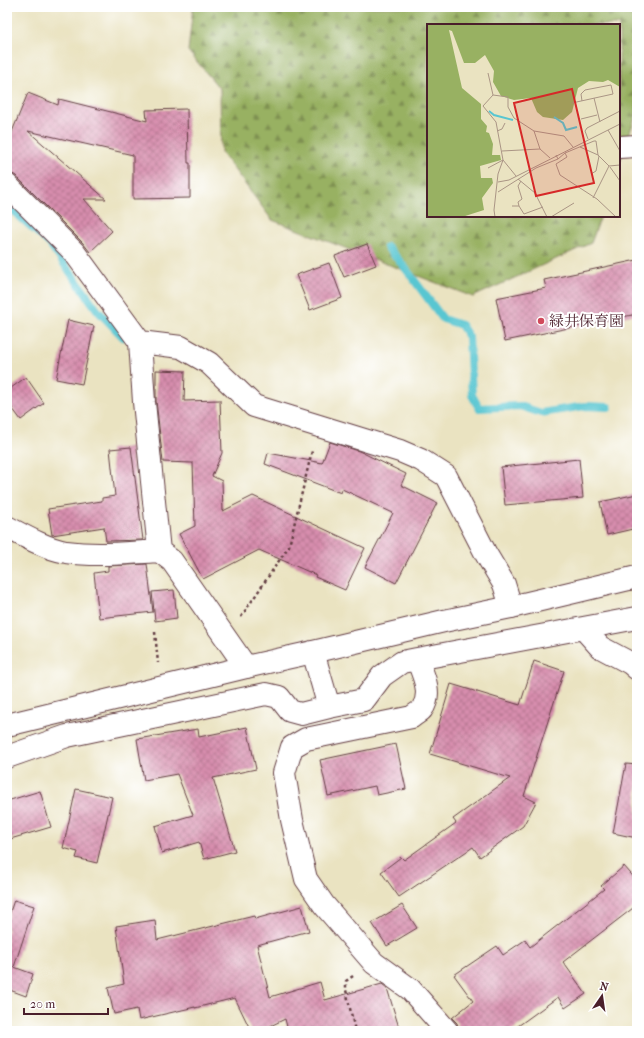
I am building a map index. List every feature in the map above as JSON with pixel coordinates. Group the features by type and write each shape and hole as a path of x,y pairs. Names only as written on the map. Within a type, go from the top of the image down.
{"street":[{"path":"620,146 637,146"},
{"path":"7,185 74,252 140,342 144,402 159,551"},
{"path":"140,342 181,347 209,364 254,406 400,451 421,460 446,476 486,554 504,584 511,607"},
{"path":"7,527 29,540 66,552 106,554 159,551 172,561 246,667"},
{"path":"7,725 444,620 511,607 637,577"},
{"path":"7,757 67,736 266,694 279,697 290,711 301,714 364,700 382,676 402,662 637,618"},
{"path":"584,628 600,646 630,663 637,669"},
{"path":"313,652 330,707"},
{"path":"417,659 425,681 428,697 422,709 412,717 306,739 292,747 284,773 292,820 306,879 324,905 374,964 410,989 448,1031"}],"path":[{"path":"224,636 230,634 289,546 318,426"},
{"path":"155,632 158,669"},
{"path":"355,1031 346,990 346,981 374,964"}],"green space":[{"path":"193,7 637,7 637,112 620,161 620,24 427,24 427,217 601,217 591,243 473,297 272,220 221,152 220,89 188,51"}],"building":[{"path":"28,93 58,105 59,99 147,121 146,110 187,109 190,198 133,199 133,155 28,131 106,199 84,199 112,231 90,252 83,243 16,176 11,173 7,173 7,144"},
{"path":"367,244 376,265 344,277 335,256"},
{"path":"637,260 637,314 505,341 496,298 546,288 544,280"},
{"path":"329,263 342,298 310,310 296,275"},
{"path":"68,320 94,326 82,384 56,379"},
{"path":"156,370 185,371 184,401 220,400 222,453 212,476 222,481 223,511 253,496 365,548 345,590 315,577 316,575 259,550 203,579 179,534 195,526 193,463 163,462 156,401"},
{"path":"26,377 44,403 21,420 7,401 7,391"},
{"path":"330,442 359,451 406,474 401,485 437,503 396,583 365,567 393,513 342,489 341,493 265,464 268,453 322,463"},
{"path":"131,447 143,540 106,541 104,527 52,535 48,509 102,501 102,498 115,496 110,449"},
{"path":"579,459 583,498 505,505 501,467"},
{"path":"637,494 637,528 607,535 600,502"},
{"path":"147,564 153,612 99,618 94,573 108,571 108,566"},
{"path":"174,590 177,618 155,621 152,592"},
{"path":"534,661 564,671 524,796 536,802 523,826 480,857 473,847 399,897 381,872 401,857 404,860 456,823 453,819 510,778 430,754 451,684 520,705"},
{"path":"247,727 256,769 213,778 235,851 204,859 199,842 162,853 155,826 193,815 177,774 144,780 137,739 198,729 199,737"},
{"path":"396,744 406,789 377,795 375,786 328,796 320,760"},
{"path":"626,764 637,765 637,838 613,833"},
{"path":"76,789 112,797 97,863 76,858 78,852 63,848"},
{"path":"40,791 51,827 7,840 7,801"},
{"path":"624,866 637,881 637,905 563,962 586,994 565,1008 558,997 511,1031 459,1031 457,1023 452,1018 473,1001 454,975 497,946 503,955 525,940 530,947 604,889 601,886"},
{"path":"14,900 34,906 14,967 33,974 26,996 7,989 7,921"},
{"path":"402,905 417,928 387,946 372,923"},
{"path":"302,906 309,931 257,945 270,997 320,982 325,1000 382,984 387,988 400,1031 288,1031 285,1019 260,1031 251,1031 235,998 139,1020 137,1009 114,1014 108,988 124,984 116,926 155,920 157,940 254,916 255,919"}],"waterway":[{"path":"7,205 49,243 98,311 123,337"},
{"path":"387,247 403,265 443,319 461,325 469,337 472,395 479,408 520,406 541,413 585,406 608,407"}],"place":[{"name":"緑井保育園","path":"541,321"}]}
